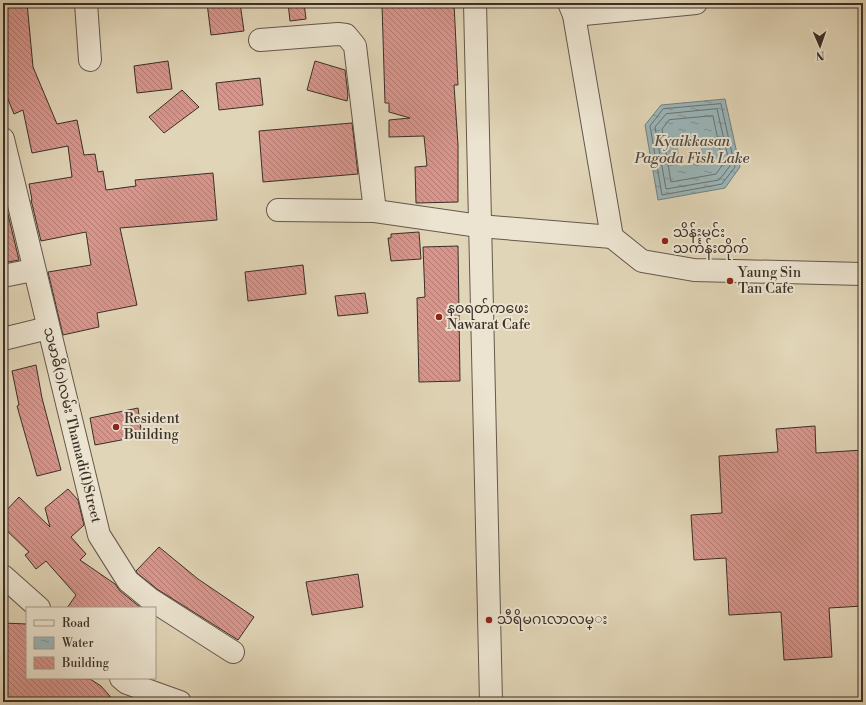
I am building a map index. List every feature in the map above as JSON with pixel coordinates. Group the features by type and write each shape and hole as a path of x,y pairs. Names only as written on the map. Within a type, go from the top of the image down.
{"street":[{"path":"86,3 90,60"},
{"path":"475,3 491,702"},
{"path":"612,237 572,9 696,3"},
{"path":"260,40 338,34 346,36 355,46 375,211"},
{"name":"သမာဓိ(၁)လမ်း Thamadi(1)Street","path":"3,139 10,196 33,270 99,535 128,580 150,599 233,652"},
{"path":"278,210 375,211 479,226 612,237 642,262 694,270 863,274"},
{"path":"3,276 33,270"},
{"path":"3,339 48,328"},
{"path":"3,576 38,607"},
{"path":"125,688 180,702"}],"water":[{"name":"Kyaikkasan Pagoda Fish Lake","path":"725,99 740,167 725,188 658,200 645,125 661,105"}],"pier":[{"path":"700,140 702,162 680,166 678,145"}],"building":[{"path":"3,3 27,3 33,67 57,124 77,120 84,155 95,154 98,172 103,171 106,190 136,186 135,180 213,173 217,220 120,228 137,305 97,313 99,327 63,335 48,272 91,265 86,232 41,241 31,200 29,184 72,177 68,146 32,153 23,110 14,114 3,87"},
{"path":"207,3 240,3 244,31 211,35"},
{"path":"288,3 304,3 306,19 290,21"},
{"path":"410,3 454,3 458,85 454,85 458,145 458,202 416,203 415,167 427,166 424,136 389,137 389,120 410,118 389,112 389,103 385,103 382,5"},
{"path":"168,61 172,89 137,93 134,66"},
{"path":"315,61 345,70 348,95 347,101 307,90"},
{"path":"260,78 263,105 219,110 216,83"},
{"path":"182,90 199,107 164,133 149,117"},
{"path":"352,123 358,174 263,182 259,131"},
{"path":"3,202 5,202 19,260 3,263"},
{"path":"419,232 421,259 391,261 388,238 391,238 391,234"},
{"path":"458,246 460,381 419,382 417,298 425,297 423,247"},
{"path":"303,265 306,294 248,301 245,272"},
{"path":"365,293 368,313 338,316 335,296"},
{"path":"36,365 42,398 61,470 37,476 17,406 19,405 12,371"},
{"name":"Resident Building","path":"138,408 142,436 95,445 90,418"},
{"path":"815,426 816,453 863,450 863,606 829,608 832,657 784,660 781,612 729,615 726,558 694,560 691,515 722,513 719,456 778,452 776,429"},
{"path":"68,489 78,500 84,525 71,537 86,554 80,560 115,584 120,591 140,607 68,607 76,595 46,561 36,569 25,555 29,552 3,527 3,514 19,497 50,527 45,508"},
{"path":"159,547 198,579 254,617 238,640 157,589 137,573 136,571"},
{"path":"358,574 363,607 312,615 306,582"},
{"path":"3,623 26,624 26,679 90,679 101,686 115,702 3,702"}],"place":[{"name":"သိန်းမင်း သင်္ကန်းတိုက်","path":"665,241"},
{"name":"Yaung Sin Tan Cafe","path":"730,281"},
{"name":"နဝရတ်ကဖေး Nawarat Cafe","path":"439,317"},
{"name":"Resident Building","path":"116,427"},
{"name":"သီရိမဂၤလာလမ္‌း","path":"489,620"}]}
